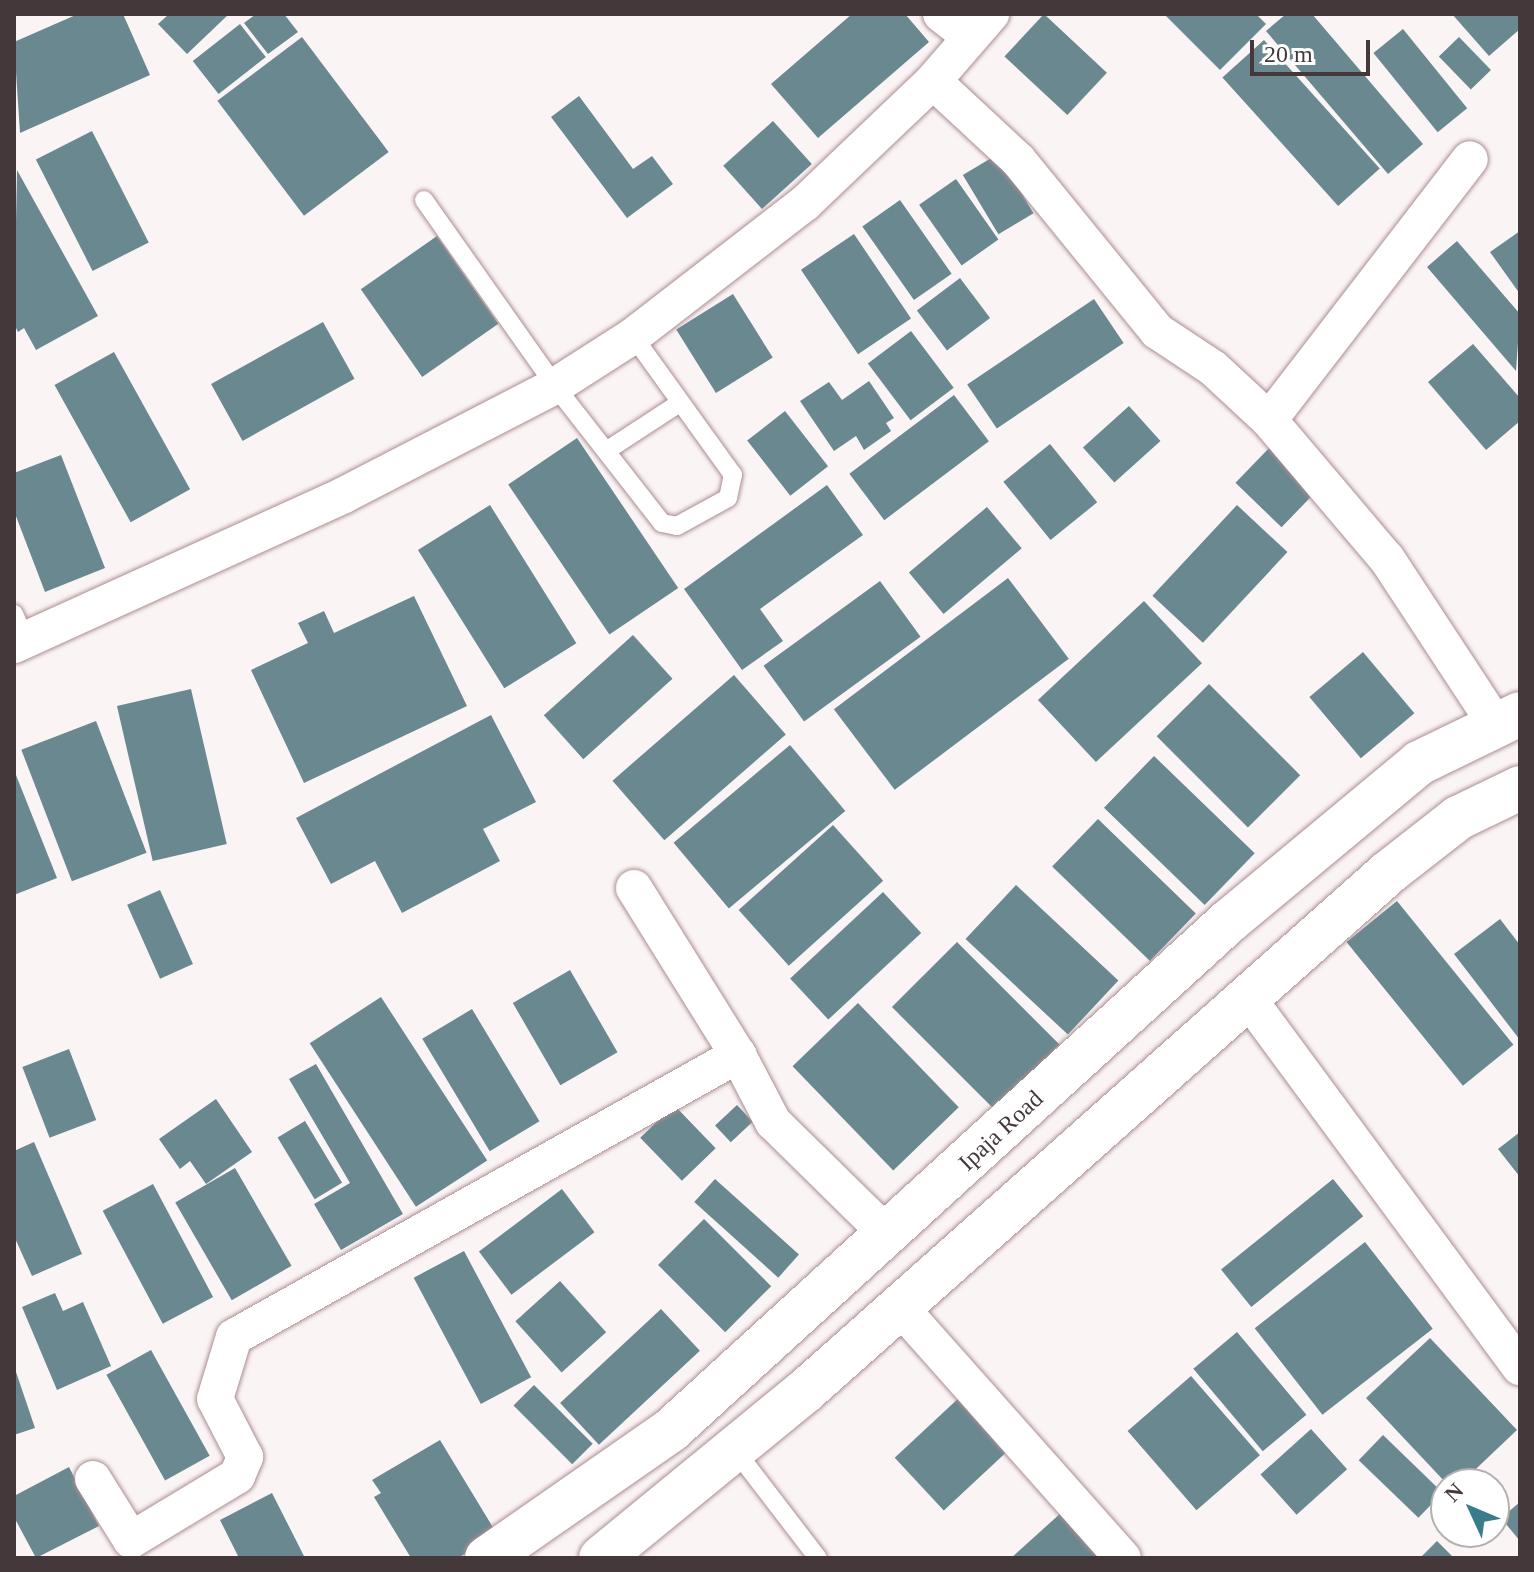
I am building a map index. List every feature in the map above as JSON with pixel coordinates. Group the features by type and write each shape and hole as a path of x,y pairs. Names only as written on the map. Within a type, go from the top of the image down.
{"main road":[{"name":"Ipaja Road","path":"487,1558 671,1430 1229,921 1419,763 1508,720"},
{"path":"601,1558 735,1450 1247,997 1458,818 1520,788"}],"street":[{"path":"18,632 344,495 555,386 633,336 805,203 933,81 980,25 941,14"},
{"path":"933,81 1019,161 1157,331 1213,368 1269,420 1387,559 1508,720"},
{"path":"1269,420 1470,159"},
{"path":"634,888 738,1055 773,1122 888,1235"},
{"path":"1247,997 1520,1367"},
{"path":"93,1479 131,1540 237,1476 245,1457 215,1399 234,1337 738,1055"},
{"path":"899,1306 1123,1558"}],"lane":[{"path":"424,200 555,386 662,523 677,526 728,498 733,475 678,404 633,336"},
{"path":"606,451 678,404"},
{"path":"735,1450 818,1558"}],"building":[{"path":"78,14 123,14 150,75 20,133 14,42"},
{"path":"169,14 229,14 187,54 158,24"},
{"path":"256,14 284,14 298,32 268,54 244,23"},
{"path":"852,14 905,14 929,42 818,138 771,84"},
{"path":"1044,14 1107,73 1067,115 1004,56"},
{"path":"1164,14 1256,14 1266,24 1220,70"},
{"path":"1286,14 1312,14 1423,144 1388,174 1266,31"},
{"path":"1452,14 1520,14 1520,29 1489,56"},
{"path":"240,24 266,57 219,94 193,61"},
{"path":"1403,29 1467,108 1438,132 1373,53"},
{"path":"302,37 389,152 304,216 217,101"},
{"path":"1459,37 1491,70 1471,90 1439,56"},
{"path":"1264,40 1380,169 1338,206 1222,77"},
{"path":"579,96 633,169 652,156 673,184 627,218 551,117"},
{"path":"773,121 812,164 762,209 723,166"},
{"path":"92,131 149,242 93,271 36,160"},
{"path":"998,154 1034,213 998,234 963,175"},
{"path":"17,170 98,316 36,350 24,328 18,332 14,324"},
{"path":"956,179 998,240 962,265 919,205"},
{"path":"900,200 952,274 914,300 862,226"},
{"path":"1520,231 1520,294 1490,252"},
{"path":"854,234 911,319 858,354 801,270"},
{"path":"437,236 498,324 422,377 361,289"},
{"path":"1457,241 1520,314 1516,371 1427,267"},
{"path":"960,278 990,318 947,350 917,310"},
{"path":"733,294 773,358 716,393 676,330"},
{"path":"1094,299 1124,343 997,428 967,385"},
{"path":"323,322 355,379 243,441 211,384"},
{"path":"911,331 954,388 911,420 868,363"},
{"path":"1473,344 1520,398 1520,421 1486,450 1428,382"},
{"path":"114,352 190,489 131,522 55,385"},
{"path":"869,381 894,418 886,423 891,431 864,450 856,436 834,451 800,401 829,382 842,400"},
{"path":"954,395 989,441 884,520 849,474"},
{"path":"1129,406 1160,441 1114,482 1083,447"},
{"path":"785,411 828,466 790,496 747,441"},
{"path":"577,438 678,588 609,634 508,484"},
{"path":"1050,444 1097,502 1051,540 1003,482"},
{"path":"1273,444 1319,488 1282,527 1235,483"},
{"path":"61,455 105,568 45,592 14,511 14,473"},
{"path":"827,485 863,535 760,609 783,641 742,670 684,589"},
{"path":"490,505 576,643 504,688 418,550"},
{"path":"1237,505 1287,552 1203,643 1152,596"},
{"path":"987,507 1022,548 944,614 909,573"},
{"path":"1008,578 1069,659 895,790 834,709"},
{"path":"880,581 921,637 804,721 764,666"},
{"path":"414,596 467,706 304,783 251,670 308,643 298,623 324,611 334,633"},
{"path":"1144,601 1202,663 1096,762 1038,700"},
{"path":"633,635 672,679 583,759 544,715"},
{"path":"1363,652 1414,713 1361,758 1309,697"},
{"path":"734,675 786,735 664,840 612,781"},
{"path":"1209,684 1300,775 1248,828 1157,736"},
{"path":"191,689 227,844 153,861 117,706"},
{"path":"491,715 536,802 483,829 500,861 402,913 375,861 331,884 296,818"},
{"path":"96,721 147,853 72,881 21,750"},
{"path":"790,745 845,811 729,909 674,843"},
{"path":"1154,756 1255,853 1205,905 1104,808"},
{"path":"14,770 57,878 14,895"},
{"path":"1098,819 1196,913 1150,961 1052,866"},
{"path":"833,825 883,881 789,966 739,910"},
{"path":"1016,885 1118,980 1068,1035 966,939"},
{"path":"160,890 193,964 160,979 127,905"},
{"path":"883,892 921,933 828,1020 790,979"},
{"path":"1397,901 1513,1045 1463,1086 1346,942"},
{"path":"1500,919 1520,945 1520,1040 1454,954"},
{"path":"957,942 1060,1045 994,1110 892,1007"},
{"path":"570,970 618,1052 560,1085 513,1003"},
{"path":"381,997 487,1161 416,1207 310,1043"},
{"path":"858,1003 959,1107 893,1171 793,1066"},
{"path":"472,1009 539,1121 490,1151 422,1039"},
{"path":"69,1049 96,1120 50,1138 22,1067"},
{"path":"316,1064 403,1214 341,1250 314,1204 350,1183 289,1079"},
{"path":"216,1099 252,1152 206,1184 190,1161 180,1169 159,1139"},
{"path":"674,1105 716,1148 682,1181 640,1138"},
{"path":"737,1105 753,1122 731,1142 715,1125"},
{"path":"305,1121 342,1183 315,1199 278,1137"},
{"path":"1520,1132 1520,1177 1498,1149"},
{"path":"34,1142 82,1254 32,1276 14,1236 14,1151"},
{"path":"235,1168 292,1266 232,1300 175,1202"},
{"path":"715,1179 799,1255 778,1278 694,1202"},
{"path":"1333,1179 1363,1216 1251,1307 1221,1270"},
{"path":"153,1184 213,1297 163,1324 103,1211"},
{"path":"562,1189 594,1232 511,1295 479,1252"},
{"path":"704,1219 771,1286 725,1332 658,1265"},
{"path":"1365,1242 1433,1329 1322,1415 1255,1328"},
{"path":"464,1251 531,1377 481,1404 414,1278"},
{"path":"560,1281 606,1332 562,1372 515,1321"},
{"path":"55,1293 63,1311 83,1302 111,1366 57,1390 22,1307"},
{"path":"661,1309 700,1351 599,1445 560,1403"},
{"path":"1237,1332 1306,1415 1263,1451 1193,1369"},
{"path":"1430,1338 1517,1430 1477,1468 1432,1468 1366,1398"},
{"path":"151,1350 210,1456 165,1481 106,1375"},
{"path":"14,1366 35,1428 14,1435"},
{"path":"1191,1376 1260,1455 1196,1510 1128,1431"},
{"path":"534,1385 593,1444 572,1464 513,1406"},
{"path":"962,1395 1011,1448 944,1510 895,1458"},
{"path":"1311,1429 1347,1469 1297,1515 1260,1475"},
{"path":"1383,1435 1430,1480 1430,1506 1418,1518 1359,1460"},
{"path":"440,1440 497,1534 458,1558 411,1558 374,1497 381,1493 372,1480"},
{"path":"69,1467 99,1526 36,1558 14,1517 14,1496"},
{"path":"272,1493 305,1558 239,1558 220,1520"},
{"path":"1520,1502 1520,1541 1510,1529 1510,1510"},
{"path":"1062,1512 1103,1558 1011,1558"},
{"path":"1430,1548 1444,1548 1454,1558 1420,1558"}]}
